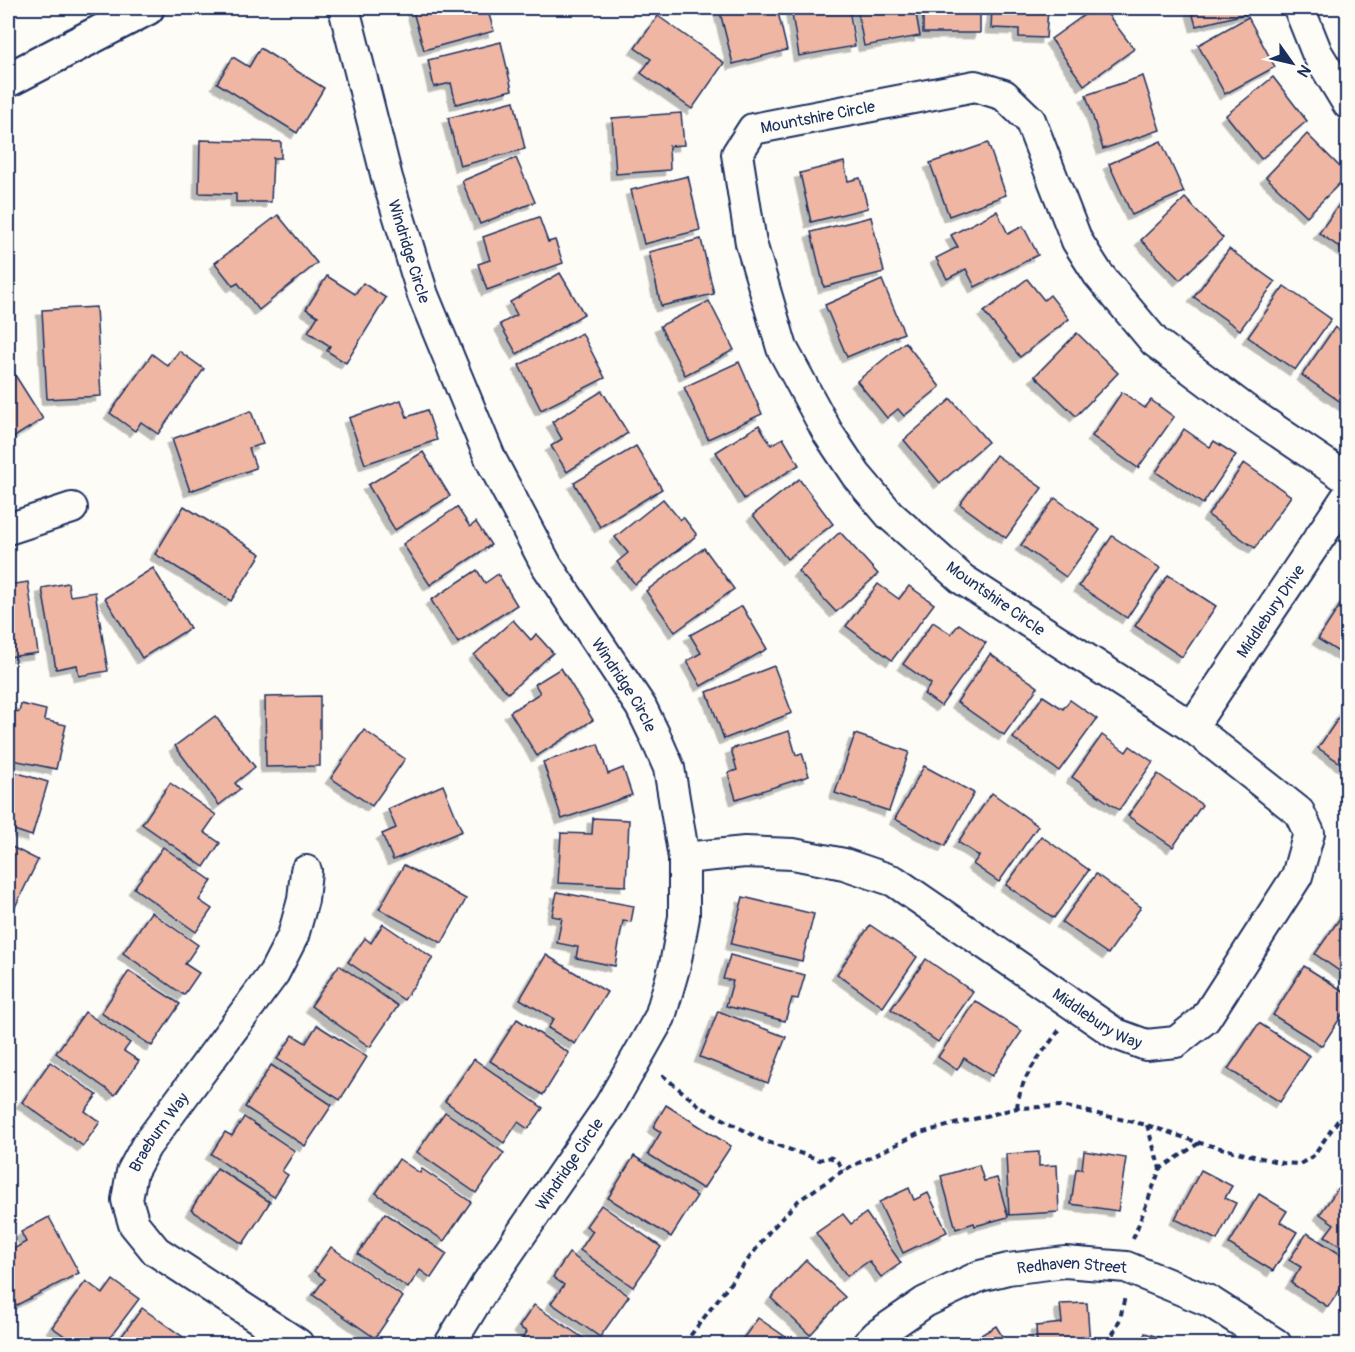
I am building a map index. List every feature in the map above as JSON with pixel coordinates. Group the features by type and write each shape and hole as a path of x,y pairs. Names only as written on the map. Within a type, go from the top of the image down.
{"street":[{"path":"8,80 147,8"},
{"name":"Windridge Circle","path":"344,8 387,178 423,295 490,460 547,566 641,707 655,736 669,768 684,858 684,917 675,965 660,1017 610,1105 486,1285 450,1344"},
{"path":"1299,8 1317,53 1347,104"},
{"name":"Mountshire Circle","path":"1192,727 962,579 890,515 856,476 828,433 782,348 751,243 737,154 753,129 975,86 1004,95 1030,120 1077,241 1098,274 1155,342 1246,410 1347,479"},
{"name":"Middlebury Drive","path":"1192,727 1347,495"},
{"path":"8,529 72,508"},
{"name":"Middlebury Way","path":"684,858 745,852 793,854 844,864 894,881 1116,1034 1146,1045 1176,1042 1205,1019 1297,876 1309,833 1299,812 1192,727"},
{"name":"Braeburn Way","path":"298,1344 156,1251 134,1224 127,1200 132,1172 146,1146 274,974 293,936 303,900 306,871"},
{"name":"Redhaven Street","path":"868,1344 877,1335 925,1302 980,1276 1008,1269 1065,1262 1126,1267 1209,1301 1276,1344"}],"path":[{"path":"1017,1108 1024,1078 1075,1006"},
{"path":"659,1072 701,1107 762,1140 820,1160 827,1157 837,1159 844,1170"},
{"path":"684,1344 769,1232 798,1201 844,1170 920,1132 1017,1108 1062,1106 1147,1125 1200,1143 1282,1163 1299,1164 1313,1156 1347,1106"},
{"path":"1147,1125 1160,1169"},
{"path":"1108,1344 1120,1319 1126,1290 1126,1267 1135,1232 1160,1169 1200,1143"}],"building":[{"path":"412,8 487,8 494,31 424,50"},
{"path":"719,8 777,8 787,50 733,64"},
{"path":"791,8 849,8 855,46 799,56"},
{"path":"857,8 915,8 920,36 864,46"},
{"path":"923,8 980,8 980,33 923,33"},
{"path":"992,8 1048,8 1046,38 1019,37 1019,29 991,28"},
{"path":"1094,8 1103,8 1134,49 1084,85 1051,39"},
{"path":"1191,8 1252,8 1253,12 1196,26"},
{"path":"658,16 724,63 692,109 641,73 651,59 635,48"},
{"path":"1248,17 1275,67 1225,94 1198,45"},
{"path":"501,42 512,90 456,104 451,83 434,87 428,60"},
{"path":"260,48 324,88 297,133 217,83 233,57 249,67"},
{"path":"1143,76 1160,130 1103,149 1086,95"},
{"path":"1273,77 1307,121 1261,159 1226,115"},
{"path":"514,101 525,149 460,166 448,118"},
{"path":"681,113 684,145 669,146 670,170 616,174 612,118"},
{"path":"1307,134 1348,175 1307,216 1266,177"},
{"path":"200,140 281,142 281,158 273,158 271,202 236,202 236,194 199,193"},
{"path":"1161,141 1184,192 1132,215 1109,164"},
{"path":"988,143 1006,195 949,216 930,163"},
{"path":"516,158 535,202 480,224 462,181"},
{"path":"844,162 848,181 860,178 868,208 811,222 800,173"},
{"path":"688,176 700,230 644,244 631,190"},
{"path":"1348,192 1348,253 1319,233"},
{"path":"1185,198 1223,238 1180,280 1141,240"},
{"path":"997,211 1008,234 1023,226 1038,255 975,287 966,269 947,279 936,258 958,247 951,235"},
{"path":"278,215 317,263 259,310 238,283 233,286 215,263"},
{"path":"539,217 548,242 555,240 563,263 487,290 478,264 490,260 483,237"},
{"path":"871,217 884,272 824,287 811,232"},
{"path":"701,239 714,294 661,306 649,252"},
{"path":"1229,249 1275,282 1240,330 1194,297"},
{"path":"560,273 584,314 517,354 500,324 517,315 510,302"},
{"path":"327,276 355,294 363,283 386,298 346,363 327,351 330,346 308,332 318,316 306,309"},
{"path":"1027,279 1044,300 1050,295 1069,319 1020,357 984,312"},
{"path":"882,280 904,333 847,357 825,305"},
{"path":"1284,286 1331,319 1295,370 1248,337"},
{"path":"709,301 734,350 685,375 660,326"},
{"path":"96,307 101,396 47,399 42,310"},
{"path":"1335,327 1348,336 1348,407 1302,375"},
{"path":"582,333 605,378 541,410 519,365"},
{"path":"1077,333 1118,373 1076,416 1035,376"},
{"path":"905,342 940,387 904,416 898,409 887,418 857,381"},
{"path":"179,351 204,369 158,434 141,422 135,431 110,413 152,354 168,366"},
{"path":"739,362 762,414 708,439 684,387"},
{"path":"8,364 43,419 8,441"},
{"path":"602,391 628,433 567,472 551,446 562,439 552,422"},
{"path":"1122,392 1145,408 1151,400 1174,417 1138,468 1092,436"},
{"path":"951,399 988,442 940,483 904,440"},
{"path":"401,400 407,417 427,410 437,440 365,464 349,418"},
{"path":"251,411 263,444 249,448 256,468 190,491 172,439"},
{"path":"759,425 771,445 783,438 799,465 744,499 716,452"},
{"path":"1184,429 1210,447 1214,441 1236,455 1203,504 1156,472"},
{"path":"636,446 662,489 600,527 574,483"},
{"path":"423,452 450,496 395,530 368,485"},
{"path":"996,455 1042,488 1006,538 960,504"},
{"path":"1244,463 1291,496 1255,548 1208,515"},
{"path":"799,479 833,524 787,559 753,515"},
{"path":"1055,498 1100,530 1066,577 1021,545"},
{"path":"663,499 680,520 683,517 697,535 635,584 617,562 628,553 615,537"},
{"path":"184,506 261,554 231,601 155,554"},
{"path":"457,507 470,527 476,522 491,545 430,585 403,544"},
{"path":"840,532 878,574 836,612 798,571"},
{"path":"1112,536 1160,568 1127,618 1079,586"},
{"path":"704,548 734,589 675,632 646,591"},
{"path":"153,568 190,628 142,658 105,598"},
{"path":"477,570 485,583 498,574 517,605 458,643 431,600"},
{"path":"1168,575 1216,606 1182,657 1135,626"},
{"path":"28,582 38,653 8,657 8,585"},
{"path":"68,583 70,596 95,592 108,671 79,676 77,665 56,669 42,588"},
{"path":"878,584 899,599 909,586 934,604 892,660 846,626"},
{"path":"1348,593 1348,658 1318,639"},
{"path":"742,606 767,649 701,686 687,661 701,653 690,635"},
{"path":"513,620 531,640 536,634 553,653 508,693 474,655"},
{"path":"933,622 951,634 959,624 986,643 941,706 924,694 931,684 903,664"},
{"path":"990,654 1038,687 1004,735 957,702"},
{"path":"774,666 792,713 724,739 707,692"},
{"path":"561,668 593,720 537,756 510,712 540,693 535,684"},
{"path":"320,696 320,766 266,767 265,697"},
{"path":"1043,696 1063,709 1070,700 1097,719 1059,771 1013,738"},
{"path":"21,704 46,710 44,720 66,725 56,769 8,759 8,710 19,712"},
{"path":"1348,704 1348,768 1318,748"},
{"path":"215,716 255,767 235,783 240,789 219,805 175,746"},
{"path":"364,730 405,759 372,806 331,778"},
{"path":"789,731 796,755 802,753 809,776 736,799 728,773 737,770 731,749"},
{"path":"855,734 909,752 889,811 835,793"},
{"path":"1102,735 1126,752 1130,746 1153,762 1119,810 1072,777"},
{"path":"598,744 608,774 623,768 632,795 562,819 543,762"},
{"path":"924,766 974,793 945,846 895,819"},
{"path":"8,770 48,782 32,836 8,828"},
{"path":"1158,774 1202,805 1173,847 1128,816"},
{"path":"170,783 216,815 204,832 220,843 204,867 142,824"},
{"path":"443,785 462,831 393,860 382,834 396,828 388,809"},
{"path":"992,793 1038,826 999,882 973,864 979,856 958,842"},
{"path":"593,818 629,820 626,886 558,883 561,833 592,834"},
{"path":"1041,836 1089,870 1054,918 1006,885"},
{"path":"8,845 38,860 14,909 8,906"},
{"path":"163,847 212,881 199,900 212,909 196,932 134,888"},
{"path":"404,865 466,899 442,943 379,909"},
{"path":"1096,874 1141,907 1108,954 1062,922"},
{"path":"557,892 634,906 631,922 623,921 615,966 576,958 578,947 557,943 562,918 552,916"},
{"path":"743,897 814,914 802,961 731,944"},
{"path":"1348,909 1348,977 1315,954"},
{"path":"151,912 198,945 185,964 199,973 184,995 123,953"},
{"path":"383,924 433,958 404,1000 348,962 365,938 371,943"},
{"path":"870,925 917,957 883,1007 837,974"},
{"path":"546,955 607,992 575,1044 548,1028 554,1019 520,999"},
{"path":"730,955 805,975 798,999 792,998 785,1021 726,1006 733,981 723,979"},
{"path":"926,959 973,992 938,1042 891,1009"},
{"path":"339,965 398,1006 370,1047 311,1006"},
{"path":"1304,966 1348,994 1348,1006 1322,1046 1273,1015"},
{"path":"129,971 180,1004 152,1046 101,1013"},
{"path":"975,1001 1022,1031 992,1076 964,1058 957,1070 938,1057"},
{"path":"718,1011 786,1037 768,1083 700,1057"},
{"path":"85,1012 130,1043 124,1051 139,1061 115,1095 56,1053"},
{"path":"517,1019 569,1053 543,1095 490,1061"},
{"path":"1259,1023 1310,1056 1280,1102 1228,1069"},
{"path":"317,1025 367,1057 340,1100 277,1059 293,1035 306,1043"},
{"path":"474,1059 543,1108 528,1129 518,1122 504,1143 445,1101"},
{"path":"50,1062 97,1095 85,1111 100,1122 83,1146 22,1102"},
{"path":"271,1065 332,1105 305,1146 245,1107"},
{"path":"666,1105 731,1146 703,1189 648,1154 661,1132 653,1127"},
{"path":"445,1112 504,1153 476,1193 417,1152"},
{"path":"244,1117 295,1151 282,1171 288,1175 274,1197 211,1154 225,1132 232,1136"},
{"path":"1084,1151 1126,1158 1118,1211 1071,1204 1076,1169 1082,1169"},
{"path":"1039,1152 1039,1166 1057,1165 1059,1212 1009,1215 1006,1154"},
{"path":"634,1156 697,1196 671,1237 608,1198"},
{"path":"399,1159 420,1173 422,1169 471,1202 444,1241 376,1193"},
{"path":"979,1165 984,1181 997,1178 1008,1217 956,1229 941,1176"},
{"path":"217,1168 270,1202 243,1244 191,1210"},
{"path":"1201,1170 1232,1186 1225,1198 1236,1203 1217,1240 1175,1219"},
{"path":"1341,1184 1348,1189 1348,1251 1325,1236 1334,1224 1320,1214"},
{"path":"909,1188 914,1200 928,1193 947,1232 903,1253 879,1202"},
{"path":"1259,1194 1287,1211 1280,1222 1297,1232 1273,1271 1229,1244"},
{"path":"601,1205 661,1247 633,1287 580,1250 593,1231 586,1226"},
{"path":"385,1213 447,1254 431,1278 420,1270 408,1288 358,1254"},
{"path":"866,1213 901,1263 881,1277 869,1261 847,1276 816,1233 843,1214 851,1224"},
{"path":"49,1217 79,1273 15,1306 8,1290 8,1252 26,1242 21,1232"},
{"path":"1307,1233 1348,1259 1348,1278 1328,1307 1291,1283 1301,1267 1289,1260"},
{"path":"331,1247 403,1297 375,1338 313,1295 325,1279 314,1271"},
{"path":"569,1253 629,1296 600,1337 551,1303 564,1285 553,1277"},
{"path":"806,1260 845,1297 810,1335 771,1298"},
{"path":"113,1280 139,1299 105,1344 76,1344 52,1327 86,1281 103,1294"},
{"path":"1087,1303 1090,1344 1037,1344 1036,1326 1062,1323 1060,1304"},
{"path":"534,1305 592,1344 518,1344 527,1332 519,1327"},
{"path":"142,1308 183,1337 177,1344 116,1344"},
{"path":"758,1318 796,1344 739,1344"},
{"path":"996,1326 1007,1344 966,1344"},
{"path":"1145,1333 1181,1344 1141,1344"}]}
